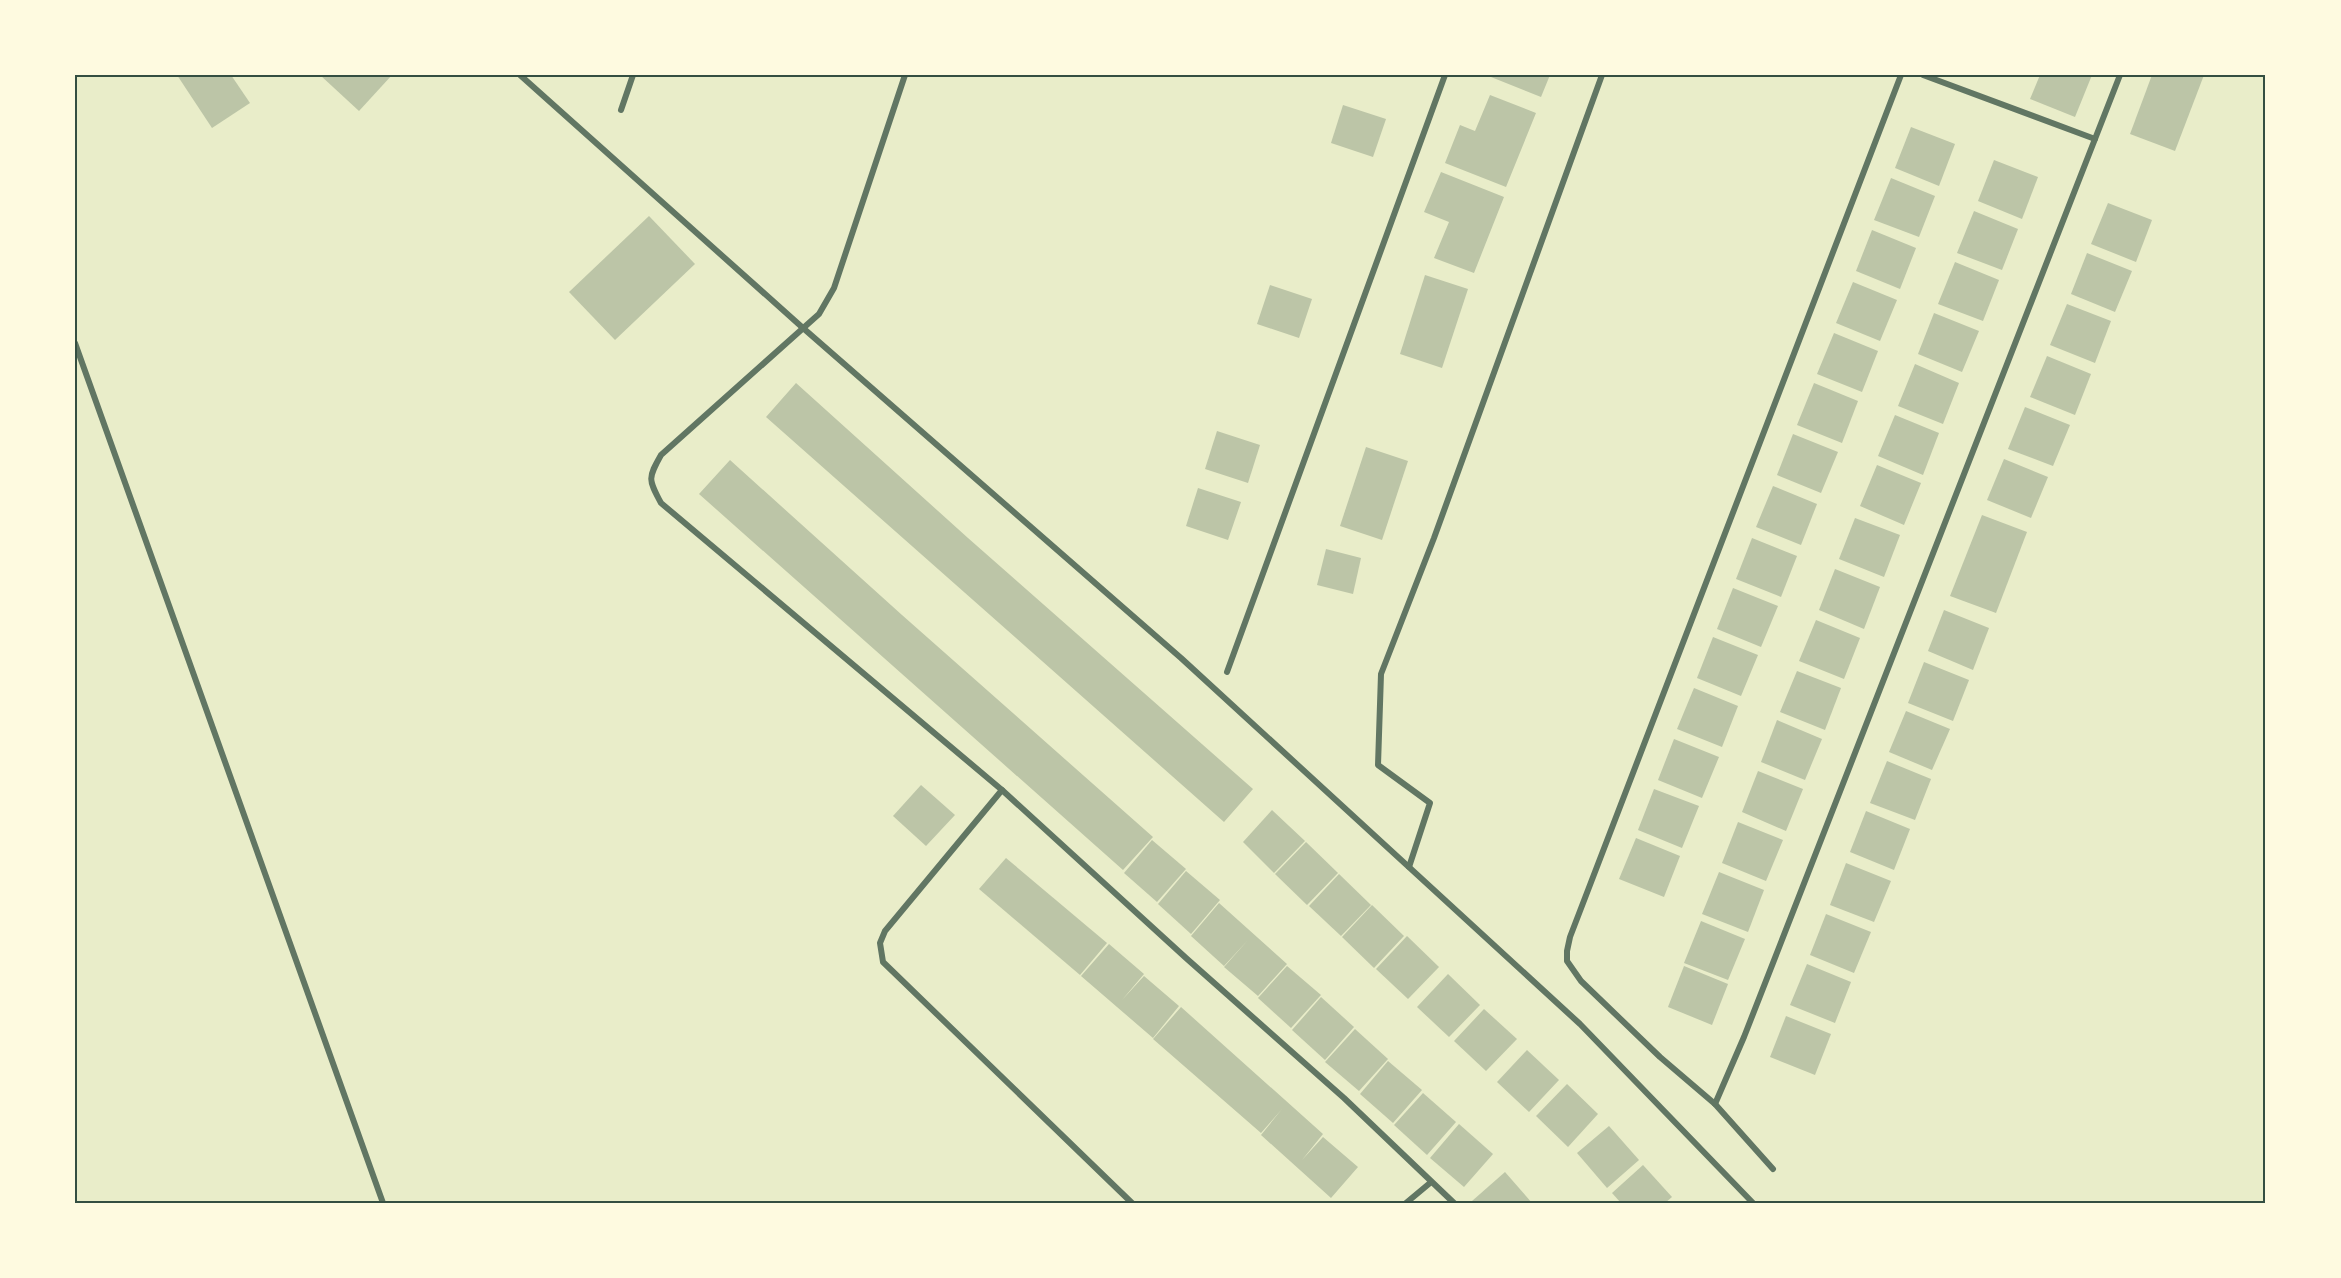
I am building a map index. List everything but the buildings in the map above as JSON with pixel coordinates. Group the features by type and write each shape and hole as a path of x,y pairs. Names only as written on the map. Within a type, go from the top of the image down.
{"street":[{"path":"520,75 803,328 1181,658 1580,1024 1753,1203"},
{"path":"621,110 633,75"},
{"path":"905,75 834,288 819,314 661,454 652,471 650,483 661,502 1002,790 1344,1098 1430,1183 1454,1203"},
{"path":"1227,672 1445,75"},
{"path":"1409,867 1430,803 1378,765 1381,674 1434,538 1602,75"},
{"path":"1773,1169 1715,1104 1660,1057 1581,981 1567,961 1566,951 1901,75"},
{"path":"1923,75 2095,139"},
{"path":"1715,1104 1744,1037 2120,75"},
{"path":"75,343 383,1203"},
{"path":"1002,790 885,931 880,943 883,962 1132,1203"},
{"path":"1406,1203 1430,1183"}]}
